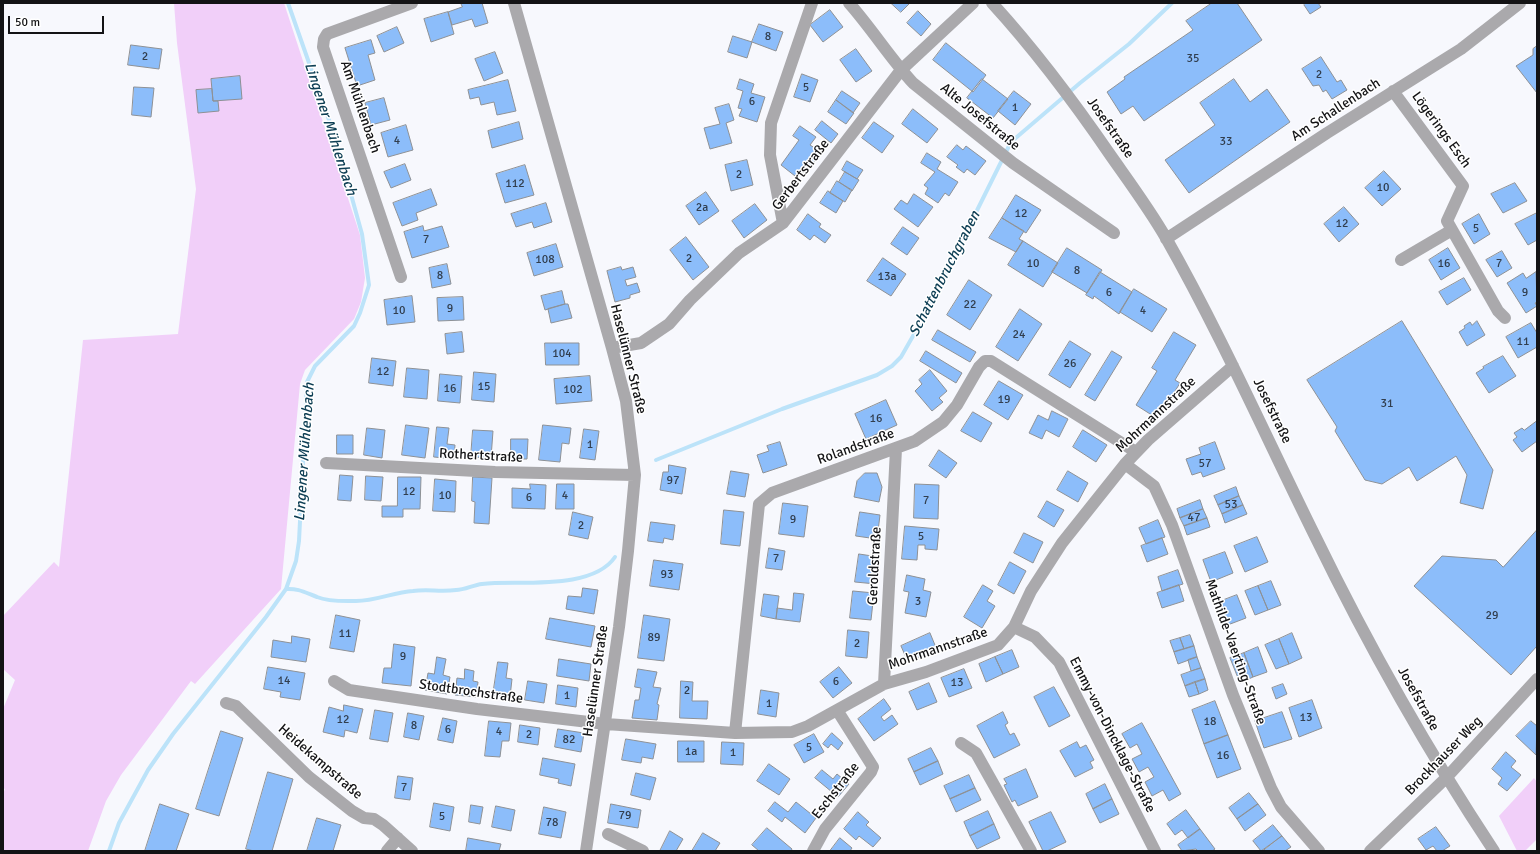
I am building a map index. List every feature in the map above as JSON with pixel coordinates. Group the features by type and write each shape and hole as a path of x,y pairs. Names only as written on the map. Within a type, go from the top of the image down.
{"street":[{"name":"Am Mühlenbach","path":"401,277 323,47 324,38 327,34 412,3"},
{"name":"Haselünner Straße","path":"514,3 626,401 635,475 628,551 606,724 586,851"},
{"path":"784,223 770,155 771,123 812,3"},
{"name":"Alte Josefstraße","path":"849,3 870,27 901,70 913,83 1013,163 1114,233"},
{"name":"Gerbertstraße","path":"612,348 641,343 669,324 690,300 739,253 784,223 901,70 973,3"},
{"name":"Josefstraße","path":"992,3 1075,103 1146,206 1166,239 1233,366 1314,536 1364,634 1446,778 1494,851"},
{"name":"Am Schallenbach","path":"1166,239 1460,49 1520,3"},
{"name":"Lögerings Esch","path":"1393,91 1464,186 1447,221 1498,311 1505,318"},
{"path":"1401,260 1452,230"},
{"name":"Rolandstraße","path":"735,733 759,504 772,493 915,441 943,422 957,406 985,361 991,361 1136,452"},
{"name":"Mohrmannstraße","path":"606,724 735,733 792,732 808,726 884,684 926,672 998,646 1014,627 1044,569 1062,543 1125,464 1136,452 1233,366"},
{"name":"Geroldstraße","path":"884,684 896,449"},
{"name":"Rothertstraße","path":"326,463 495,472 635,475"},
{"name":"Mathilde-Vaerting-Straße","path":"1125,464 1154,486 1172,525 1233,695 1271,788 1281,807 1319,851"},
{"name":"Emmy-von-Dincklage-Straße","path":"1014,627 1035,637 1059,662 1155,851"},
{"name":"Brockhauser Weg","path":"1370,851 1446,778 1537,679"},
{"name":"Stodtbrochstraße","path":"334,681 349,690 477,709 606,724"},
{"name":"Heidekampstraße","path":"226,703 236,706 309,777 352,811 364,818 374,819 412,851"},
{"name":"Eschstraße","path":"813,851 825,829 871,772 873,767 837,710"},
{"path":"961,743 976,753 1031,851"},
{"path":"608,834 642,851"},
{"path":"387,851 398,838"}],"shaded area":[{"path":"174,3 284,3 360,235 365,278 361,302 354,319 305,370 300,384 281,589 195,684 191,681 121,775 106,801 88,851 3,851 3,794 5,789 3,788 3,709 15,680 3,669 3,616 54,562 59,567 83,340 178,334 196,189 177,43"},
{"path":"1534,778 1537,782 1537,839 1525,851 1517,851 1499,816"}],"building":[{"path":"461,3 482,3 488,23 475,27 472,19 452,25 448,12 462,7"},
{"path":"891,3 910,3 901,12"},
{"path":"1212,3 1237,3 1262,40 1144,121 1133,106 1121,114 1107,92 1125,79 1124,77 1193,30 1186,21"},
{"path":"1306,3 1318,3 1321,7 1310,14 1304,5"},
{"path":"830,10 843,27 823,42 810,25"},
{"path":"918,11 931,24 921,36 907,23"},
{"path":"448,12 454,34 431,42 424,19"},
{"path":"759,24 783,32 776,51 752,42"},
{"path":"397,27 404,43 384,52 377,36"},
{"path":"733,36 752,42 747,58 728,52"},
{"path":"371,40 375,53 368,55 375,80 357,86 345,48"},
{"path":"946,43 986,75 973,92 933,60"},
{"path":"131,45 162,49 159,69 128,65"},
{"path":"1537,46 1537,93 1516,66 1533,55 1533,49"},
{"path":"856,49 872,71 856,82 840,60"},
{"path":"495,52 503,73 484,81 475,59"},
{"path":"1321,57 1337,82 1341,80 1347,90 1332,99 1326,90 1323,92 1319,85 1313,86 1302,69"},
{"path":"802,74 818,80 810,102 794,97"},
{"path":"240,76 242,99 213,101 211,79"},
{"path":"740,79 754,84 751,93 765,97 757,122 739,116 742,109 738,108 743,91 737,89"},
{"path":"982,79 1008,99 993,118 967,98"},
{"path":"1234,79 1250,102 1267,89 1290,122 1189,193 1165,160 1215,125 1200,103"},
{"path":"508,80 516,111 497,115 494,102 481,105 479,97 470,99 468,90"},
{"path":"134,87 154,88 151,117 132,115"},
{"path":"212,89 213,101 218,101 219,111 198,113 196,90"},
{"path":"842,91 860,103 853,113 836,100"},
{"path":"1014,91 1031,104 1015,125 998,111"},
{"path":"384,98 390,120 371,125 365,103"},
{"path":"836,100 854,113 846,124 828,112"},
{"path":"729,104 734,120 726,123 732,143 710,149 704,128 720,124 715,108"},
{"path":"913,109 938,129 927,143 902,124"},
{"path":"822,121 838,134 831,143 815,130"},
{"path":"519,122 523,139 492,148 488,131"},
{"path":"874,122 894,136 882,153 862,138"},
{"path":"406,125 413,150 388,157 381,133"},
{"path":"800,126 816,137 810,145 821,152 806,174 799,170 795,176 781,165 799,140 793,136"},
{"path":"957,145 963,150 966,146 986,161 975,175 967,169 964,173 956,167 958,165 947,157"},
{"path":"927,153 941,162 937,169 958,182 949,196 945,193 938,203 925,194 928,188 924,185 935,172 921,163"},
{"path":"747,160 753,185 731,191 725,165"},
{"path":"847,161 863,170 857,179 842,170"},
{"path":"405,164 411,180 391,188 384,172"},
{"path":"525,165 534,195 505,203 496,174"},
{"path":"1384,171 1401,189 1382,206 1365,188"},
{"path":"845,172 859,180 852,191 839,182"},
{"path":"837,181 852,190 845,202 830,193"},
{"path":"1515,183 1527,201 1503,213 1491,194"},
{"path":"431,189 437,205 416,213 418,220 402,226 393,203"},
{"path":"828,191 843,201 836,213 820,203"},
{"path":"706,192 719,211 699,225 686,206"},
{"path":"914,194 933,207 918,227 894,209 901,200 907,204"},
{"path":"1016,195 1041,210 1026,233 1002,218"},
{"path":"546,203 552,222 534,228 532,222 516,227 511,214"},
{"path":"755,204 767,220 744,238 732,221"},
{"path":"1344,207 1359,224 1339,242 1324,224"},
{"path":"1537,213 1537,240 1528,245 1515,224"},
{"path":"808,214 821,224 819,227 831,235 825,243 814,235 810,240 797,230"},
{"path":"1479,214 1490,234 1474,244 1462,224"},
{"path":"1002,218 1024,231 1019,239 1023,241 1016,252 989,238"},
{"path":"423,226 424,231 442,226 449,247 412,258 404,232"},
{"path":"903,227 919,238 907,255 891,244"},
{"path":"686,237 709,267 693,280 670,250"},
{"path":"1023,241 1058,263 1043,287 1008,265"},
{"path":"556,244 563,267 534,276 527,253"},
{"path":"1067,248 1102,270 1087,293 1052,272"},
{"path":"1448,248 1460,268 1441,280 1429,260"},
{"path":"1502,251 1512,268 1497,277 1486,260"},
{"path":"883,258 906,274 891,296 867,281"},
{"path":"447,264 451,284 432,288 429,268"},
{"path":"621,267 622,270 633,267 636,277 625,280 627,286 637,283 640,292 630,295 630,298 615,302 607,271"},
{"path":"1100,272 1132,292 1119,314 1094,296 1093,299 1086,295"},
{"path":"1536,272 1537,302 1535,303 1537,306 1526,313 1507,283 1523,273 1526,278"},
{"path":"1464,278 1471,290 1447,305 1439,292"},
{"path":"969,280 992,295 970,330 947,315"},
{"path":"1134,289 1167,309 1152,332 1120,312"},
{"path":"562,291 565,304 545,310 541,296"},
{"path":"412,296 415,322 387,325 384,300"},
{"path":"463,297 464,320 438,321 437,298"},
{"path":"568,304 572,318 551,323 548,309"},
{"path":"1020,309 1042,324 1018,361 996,347"},
{"path":"1402,321 1493,470 1483,509 1460,503 1467,475 1456,456 1417,481 1409,467 1382,484 1365,480 1335,431 1337,427 1307,380"},
{"path":"1477,321 1485,335 1467,346 1459,332 1470,322 1472,325"},
{"path":"1531,323 1537,333 1537,347 1518,358 1506,337"},
{"path":"938,330 976,352 970,362 932,340"},
{"path":"462,332 464,352 447,354 445,334"},
{"path":"1174,332 1196,345 1175,380 1180,383 1158,419 1136,405 1157,371 1152,368"},
{"path":"1070,341 1091,354 1070,388 1049,375"},
{"path":"545,343 579,343 579,365 546,365"},
{"path":"926,351 962,373 956,383 920,361"},
{"path":"1112,351 1122,357 1095,401 1085,395"},
{"path":"1503,356 1516,376 1489,393 1476,373 1484,368 1483,367"},
{"path":"372,358 396,361 393,386 369,383"},
{"path":"407,368 429,370 427,399 404,397"},
{"path":"930,370 947,391 939,398 943,402 932,411 915,391 922,384 919,380"},
{"path":"474,372 496,374 494,402 472,400"},
{"path":"440,374 462,376 460,403 438,401"},
{"path":"590,376 592,401 556,404 554,379"},
{"path":"999,381 1023,395 1008,420 984,405"},
{"path":"886,400 897,425 866,439 855,414"},
{"path":"1052,411 1068,419 1059,437 1046,430 1042,439 1029,433 1038,415 1048,420"},
{"path":"973,412 992,423 981,442 961,431"},
{"path":"1537,421 1537,441 1522,452 1513,440 1517,437 1514,433 1522,428 1524,430"},
{"path":"406,425 429,428 425,458 402,455"},
{"path":"543,425 571,428 569,444 562,443 560,462 539,460"},
{"path":"437,427 449,428 447,444 455,445 454,459 434,457"},
{"path":"367,428 385,430 382,458 364,455"},
{"path":"584,429 599,431 595,460 580,458"},
{"path":"473,430 493,431 491,458 471,457"},
{"path":"1083,430 1107,445 1096,462 1073,447"},
{"path":"337,435 353,435 353,454 337,454"},
{"path":"511,439 528,439 527,459 511,459"},
{"path":"780,442 787,465 763,473 757,455 769,451 767,446"},
{"path":"1215,442 1225,469 1203,477 1201,472 1192,475 1186,459 1201,454 1199,448"},
{"path":"939,450 957,463 946,478 929,466"},
{"path":"669,465 686,468 682,494 660,490 663,472 668,472"},
{"path":"731,471 749,474 745,497 727,494"},
{"path":"1068,471 1088,483 1078,502 1057,490"},
{"path":"865,473 877,473 882,487 879,502 854,497 857,481"},
{"path":"340,475 353,476 351,501 338,500"},
{"path":"366,476 383,477 381,501 365,500"},
{"path":"398,477 421,477 420,509 403,509 403,517 382,517 382,506 397,506"},
{"path":"473,477 492,478 489,524 474,523 475,502 472,501"},
{"path":"435,479 456,481 455,512 433,511"},
{"path":"530,484 546,485 545,509 512,508 512,488 530,489"},
{"path":"557,484 574,484 574,509 556,509"},
{"path":"915,484 939,485 938,519 914,518"},
{"path":"1236,487 1239,496 1218,505 1214,496"},
{"path":"1239,496 1243,505 1222,514 1218,505"},
{"path":"1200,500 1203,509 1180,518 1177,509"},
{"path":"1047,501 1064,510 1054,527 1038,517"},
{"path":"783,503 808,506 804,537 779,534"},
{"path":"1243,505 1247,514 1225,523 1222,514"},
{"path":"1203,509 1207,518 1184,526 1180,518"},
{"path":"724,510 744,512 740,546 721,544"},
{"path":"573,512 593,517 588,539 569,535"},
{"path":"860,512 880,515 877,539 856,536"},
{"path":"1207,518 1210,527 1187,535 1184,526"},
{"path":"1158,520 1165,537 1146,544 1139,528"},
{"path":"651,522 675,525 673,540 664,538 663,543 648,541"},
{"path":"905,526 939,529 937,550 925,549 925,545 918,545 917,560 902,559"},
{"path":"1537,530 1537,646 1511,675 1414,586 1442,556 1496,560 1503,567"},
{"path":"1024,533 1043,542 1033,563 1014,553"},
{"path":"1257,537 1268,562 1245,572 1234,546"},
{"path":"1162,538 1168,554 1147,562 1141,546"},
{"path":"769,548 785,551 782,570 766,568"},
{"path":"1225,552 1233,573 1211,582 1203,560"},
{"path":"859,554 879,557 876,584 855,582"},
{"path":"654,560 683,564 679,590 650,586"},
{"path":"1010,562 1026,571 1014,594 998,585"},
{"path":"1178,570 1183,584 1162,591 1158,577"},
{"path":"907,575 925,579 923,590 931,592 926,617 905,613 909,592 904,591"},
{"path":"1271,581 1281,605 1268,610 1258,586"},
{"path":"983,585 993,591 987,601 995,606 982,628 964,617"},
{"path":"1179,585 1184,601 1162,608 1157,593"},
{"path":"1258,586 1268,610 1255,615 1245,591"},
{"path":"583,588 598,590 594,614 566,609 568,596 581,597"},
{"path":"853,591 874,593 871,620 850,618"},
{"path":"794,593 804,594 800,622 776,619 777,608 792,610"},
{"path":"764,594 779,596 776,619 761,616"},
{"path":"1237,595 1246,618 1225,626 1216,603"},
{"path":"336,615 360,620 354,652 330,648"},
{"path":"644,615 670,619 664,661 638,658"},
{"path":"550,618 595,626 591,647 546,639"},
{"path":"848,630 869,632 867,658 846,656"},
{"path":"930,633 937,650 908,662 901,646"},
{"path":"1292,633 1302,658 1289,664 1279,639"},
{"path":"1190,635 1194,646 1184,649 1180,638"},
{"path":"292,636 310,639 306,662 271,657 273,640 291,643"},
{"path":"1180,638 1184,649 1174,652 1170,641"},
{"path":"1279,639 1289,664 1276,669 1265,645"},
{"path":"394,644 415,647 411,686 382,683 384,668 391,668"},
{"path":"1194,646 1197,657 1178,664 1174,652"},
{"path":"1258,647 1267,672 1253,677 1244,653"},
{"path":"1012,650 1019,667 1003,674 995,657"},
{"path":"1244,653 1253,677 1240,683 1230,658"},
{"path":"437,657 446,659 443,675 450,677 447,694 425,690 428,673 434,674"},
{"path":"995,657 1003,674 986,682 979,664"},
{"path":"1197,657 1201,668 1191,671 1188,660"},
{"path":"559,659 591,664 589,681 557,676"},
{"path":"498,662 508,663 506,678 512,679 510,697 493,695"},
{"path":"268,667 305,673 300,700 280,697 281,692 264,689"},
{"path":"839,667 852,683 833,698 820,682"},
{"path":"1201,668 1205,679 1185,686 1181,675"},
{"path":"465,669 474,671 473,681 478,682 476,697 455,695 457,678 464,679"},
{"path":"638,669 657,672 653,687 661,688 657,704 659,705 657,720 632,718 635,700 639,700 641,688 635,687"},
{"path":"964,669 972,688 949,697 941,678"},
{"path":"1205,679 1208,690 1199,694 1195,682"},
{"path":"528,681 547,684 544,703 525,700"},
{"path":"681,681 693,682 692,701 708,701 707,719 680,718"},
{"path":"1195,682 1199,694 1189,697 1185,686"},
{"path":"929,683 937,702 917,710 909,692"},
{"path":"1283,684 1287,694 1276,699 1272,688"},
{"path":"558,685 578,688 576,707 556,704"},
{"path":"1054,687 1070,716 1049,727 1034,697"},
{"path":"761,690 779,693 776,717 758,714"},
{"path":"884,699 891,709 881,717 884,721 892,715 898,724 874,741 858,719"},
{"path":"1312,700 1322,728 1299,737 1289,708"},
{"path":"1215,701 1228,735 1204,744 1192,710"},
{"path":"344,705 363,709 357,733 345,730 344,737 323,732 329,707 343,711"},
{"path":"375,710 393,713 388,742 370,739"},
{"path":"1003,712 1008,723 1005,725 1010,735 1014,733 1020,745 994,758 977,726"},
{"path":"1282,712 1292,739 1264,748 1255,721"},
{"path":"408,713 424,716 419,740 404,737"},
{"path":"443,718 457,721 453,743 438,740"},
{"path":"489,721 511,723 509,741 502,741 500,757 485,756"},
{"path":"1531,721 1537,726 1536,755 1516,736"},
{"path":"1142,723 1181,794 1169,801 1163,790 1152,796 1145,782 1154,777 1148,767 1139,772 1132,759 1142,754 1137,744 1130,748 1122,734"},
{"path":"520,725 540,728 538,745 518,742"},
{"path":"558,729 584,733 581,752 555,747"},
{"path":"221,731 243,738 219,816 196,809"},
{"path":"832,733 843,743 838,750 831,744 828,748 823,744"},
{"path":"814,734 824,752 804,763 794,745"},
{"path":"1228,735 1241,769 1217,778 1204,744"},
{"path":"626,739 656,744 653,759 642,757 641,763 622,760"},
{"path":"678,741 704,741 704,762 678,762"},
{"path":"722,742 744,743 743,765 721,764"},
{"path":"1077,742 1080,748 1086,745 1094,760 1090,762 1093,768 1075,777 1060,751"},
{"path":"931,748 938,761 914,772 908,759"},
{"path":"1506,752 1516,761 1511,767 1521,775 1507,791 1498,784 1502,778 1492,769"},
{"path":"543,758 575,764 571,786 558,783 559,779 540,775"},
{"path":"938,761 943,774 920,785 914,772"},
{"path":"769,764 790,779 779,795 757,781"},
{"path":"1026,769 1038,797 1018,806 1015,800 1012,802 1004,785 1007,784 1004,779"},
{"path":"822,770 833,779 837,774 849,784 838,797 815,778"},
{"path":"268,772 293,779 272,851 254,851 246,849"},
{"path":"636,773 656,778 650,800 631,795"},
{"path":"969,775 975,788 950,799 944,786"},
{"path":"398,776 413,778 410,800 395,798"},
{"path":"1105,784 1112,799 1093,809 1086,794"},
{"path":"975,788 981,800 956,812 950,799"},
{"path":"1249,793 1258,804 1237,819 1229,808"},
{"path":"1112,799 1119,814 1100,823 1093,809"},
{"path":"775,802 788,812 796,802 816,818 805,833 785,817 782,822 768,811"},
{"path":"434,803 454,807 450,831 430,827"},
{"path":"160,804 189,814 176,851 145,851"},
{"path":"611,804 641,810 638,828 608,823"},
{"path":"1258,804 1266,815 1245,831 1237,819"},
{"path":"471,805 483,807 480,824 469,822"},
{"path":"496,806 515,810 511,831 492,827"},
{"path":"544,807 566,812 561,838 539,834"},
{"path":"1186,810 1200,829 1188,838 1182,830 1175,835 1167,824"},
{"path":"988,811 994,824 970,836 964,822"},
{"path":"858,812 869,822 866,825 881,838 873,847 859,836 856,840 844,829"},
{"path":"1051,812 1066,842 1047,851 1043,851 1029,822"},
{"path":"317,818 341,825 333,851 307,851"},
{"path":"994,824 1000,838 977,849 970,836"},
{"path":"1273,825 1282,836 1261,851 1253,841"},
{"path":"1436,827 1450,846 1442,851 1437,851 1433,846 1426,850 1418,839"},
{"path":"767,828 792,849 791,851 759,851 752,845"},
{"path":"1200,829 1215,849 1212,851 1198,851 1196,849 1182,851 1178,845"},
{"path":"670,831 683,839 676,851 660,851"},
{"path":"703,833 720,843 715,851 692,851"},
{"path":"1282,836 1291,847 1285,851 1263,851"},
{"path":"468,838 501,844 499,851 466,851"},
{"path":"840,838 852,848 850,851 830,851"}],"waterway":[{"name":"Lingener Mühlenbach","path":"109,851 119,823 148,770 173,734 266,617 286,589 296,561 299,541 307,382 315,366 354,326 369,285 362,234 335,137 288,3"},
{"name":"Schattenbruchgraben","path":"656,460 782,409 877,375 892,366 901,357 925,315 1011,142 1080,83 1129,44 1172,3"},
{"path":"286,589 298,590 326,600 363,601 418,590 445,591 459,590 482,584 553,582 572,579 590,575 604,568 615,557"}]}
